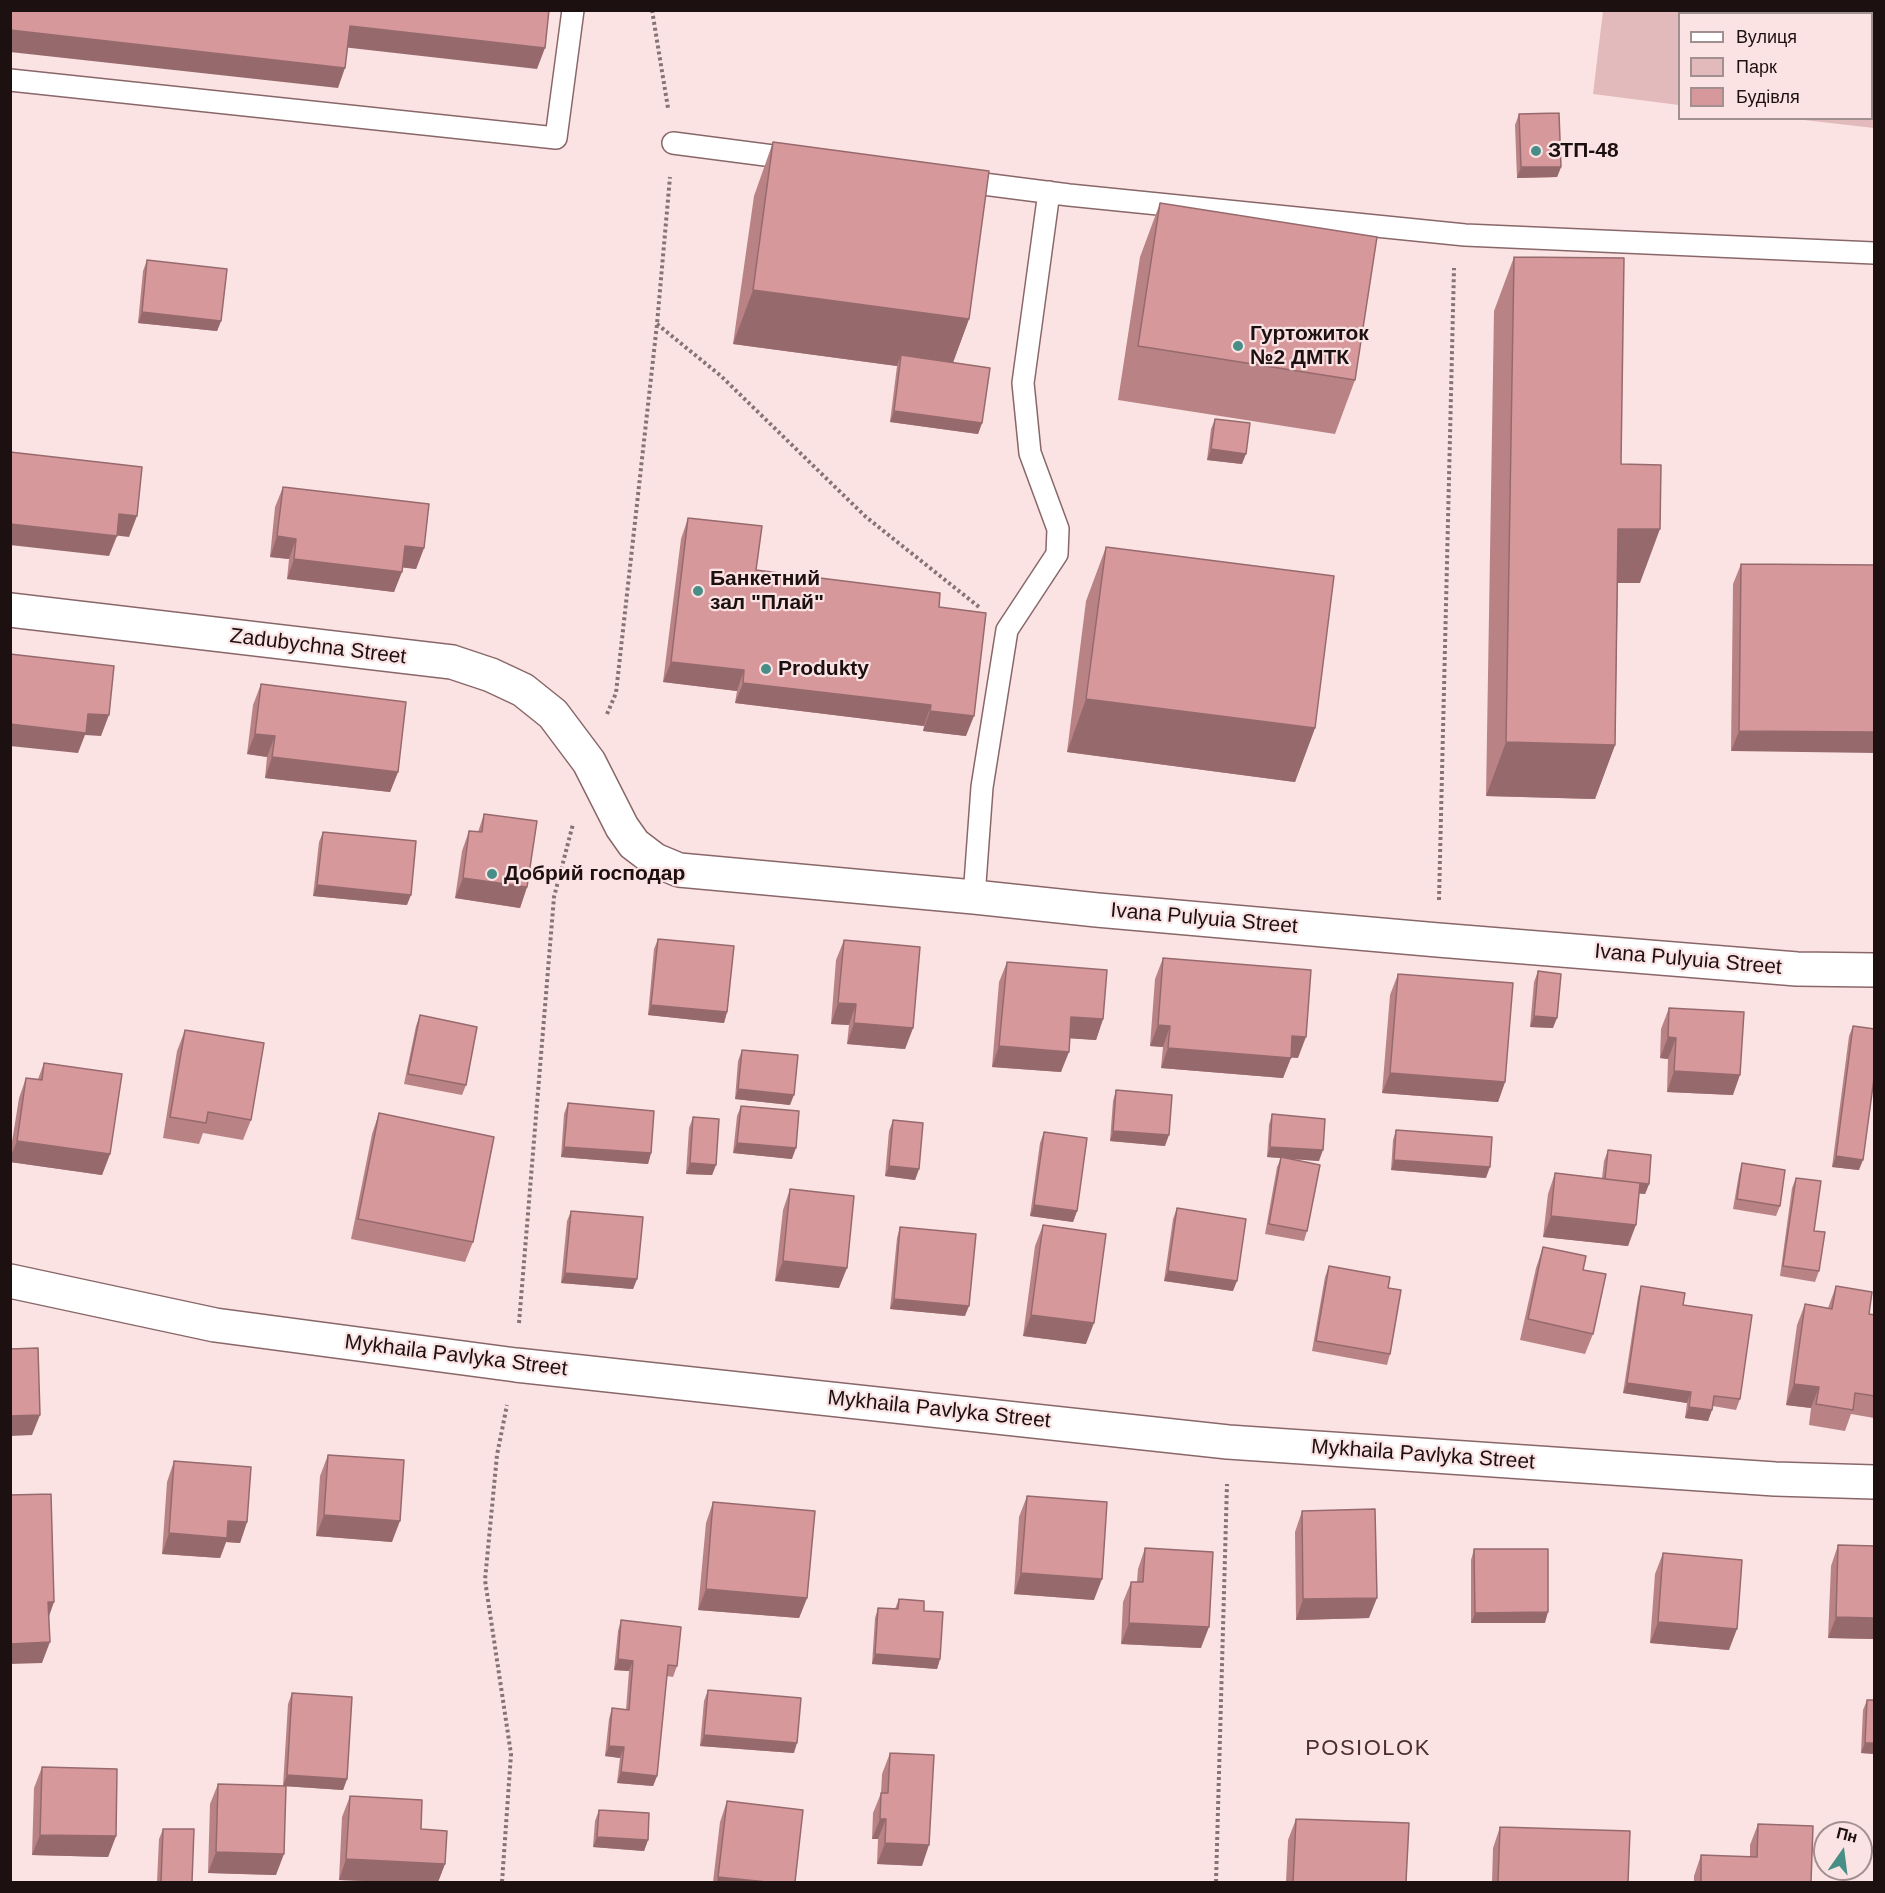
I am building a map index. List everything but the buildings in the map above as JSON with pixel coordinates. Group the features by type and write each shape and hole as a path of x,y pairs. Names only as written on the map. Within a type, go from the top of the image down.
{"street":[{"name":"Zadubychna Street","path":"10,610 452,663 491,675 523,690 553,714 589,762"},
{"name":"Ivana Pulyuia Street","path":"589,762 622,827 634,844 655,860 679,870 1438,940 1797,969 1875,970"},
{"name":"Mykhaila Pavlyka Street","path":"10,1281 215,1325 516,1365 1228,1442 1774,1479 1875,1482"}],"lane":[{"path":"10,80 556,138 573,10"},
{"path":"673,143 814,162"},
{"path":"943,179 1455,235 1875,253"},
{"path":"974,897 982,787 1007,630 1057,554 1058,529 1030,453 1023,383 1049,192"}],"path":[{"path":"502,1882 511,1754 485,1580 497,1455 516,1365 554,897 589,762 616,693 657,324 673,143 652,10"},
{"path":"1438,940 1455,235"},
{"path":"657,324 720,376 866,517 1007,630"},
{"path":"1216,1882 1228,1442"}],"green space":[{"path":"1603,11 1874,11 1874,128 1804,120 1873,120 1873,12 1678,12 1678,105 1593,94"}],"place":[{"name":"ЗТП-48","path":"1536,151"},
{"name":"Гуртожиток №2 ДМТК","path":"1238,346"},
{"name":"Банкетний зал \"Плай\"","path":"698,591"},
{"name":"Produkty","path":"766,669"},
{"name":"Добрий господар","path":"492,874"}],"district":[{"name":"POSIOLOK","path":"1368,1749"}]}
